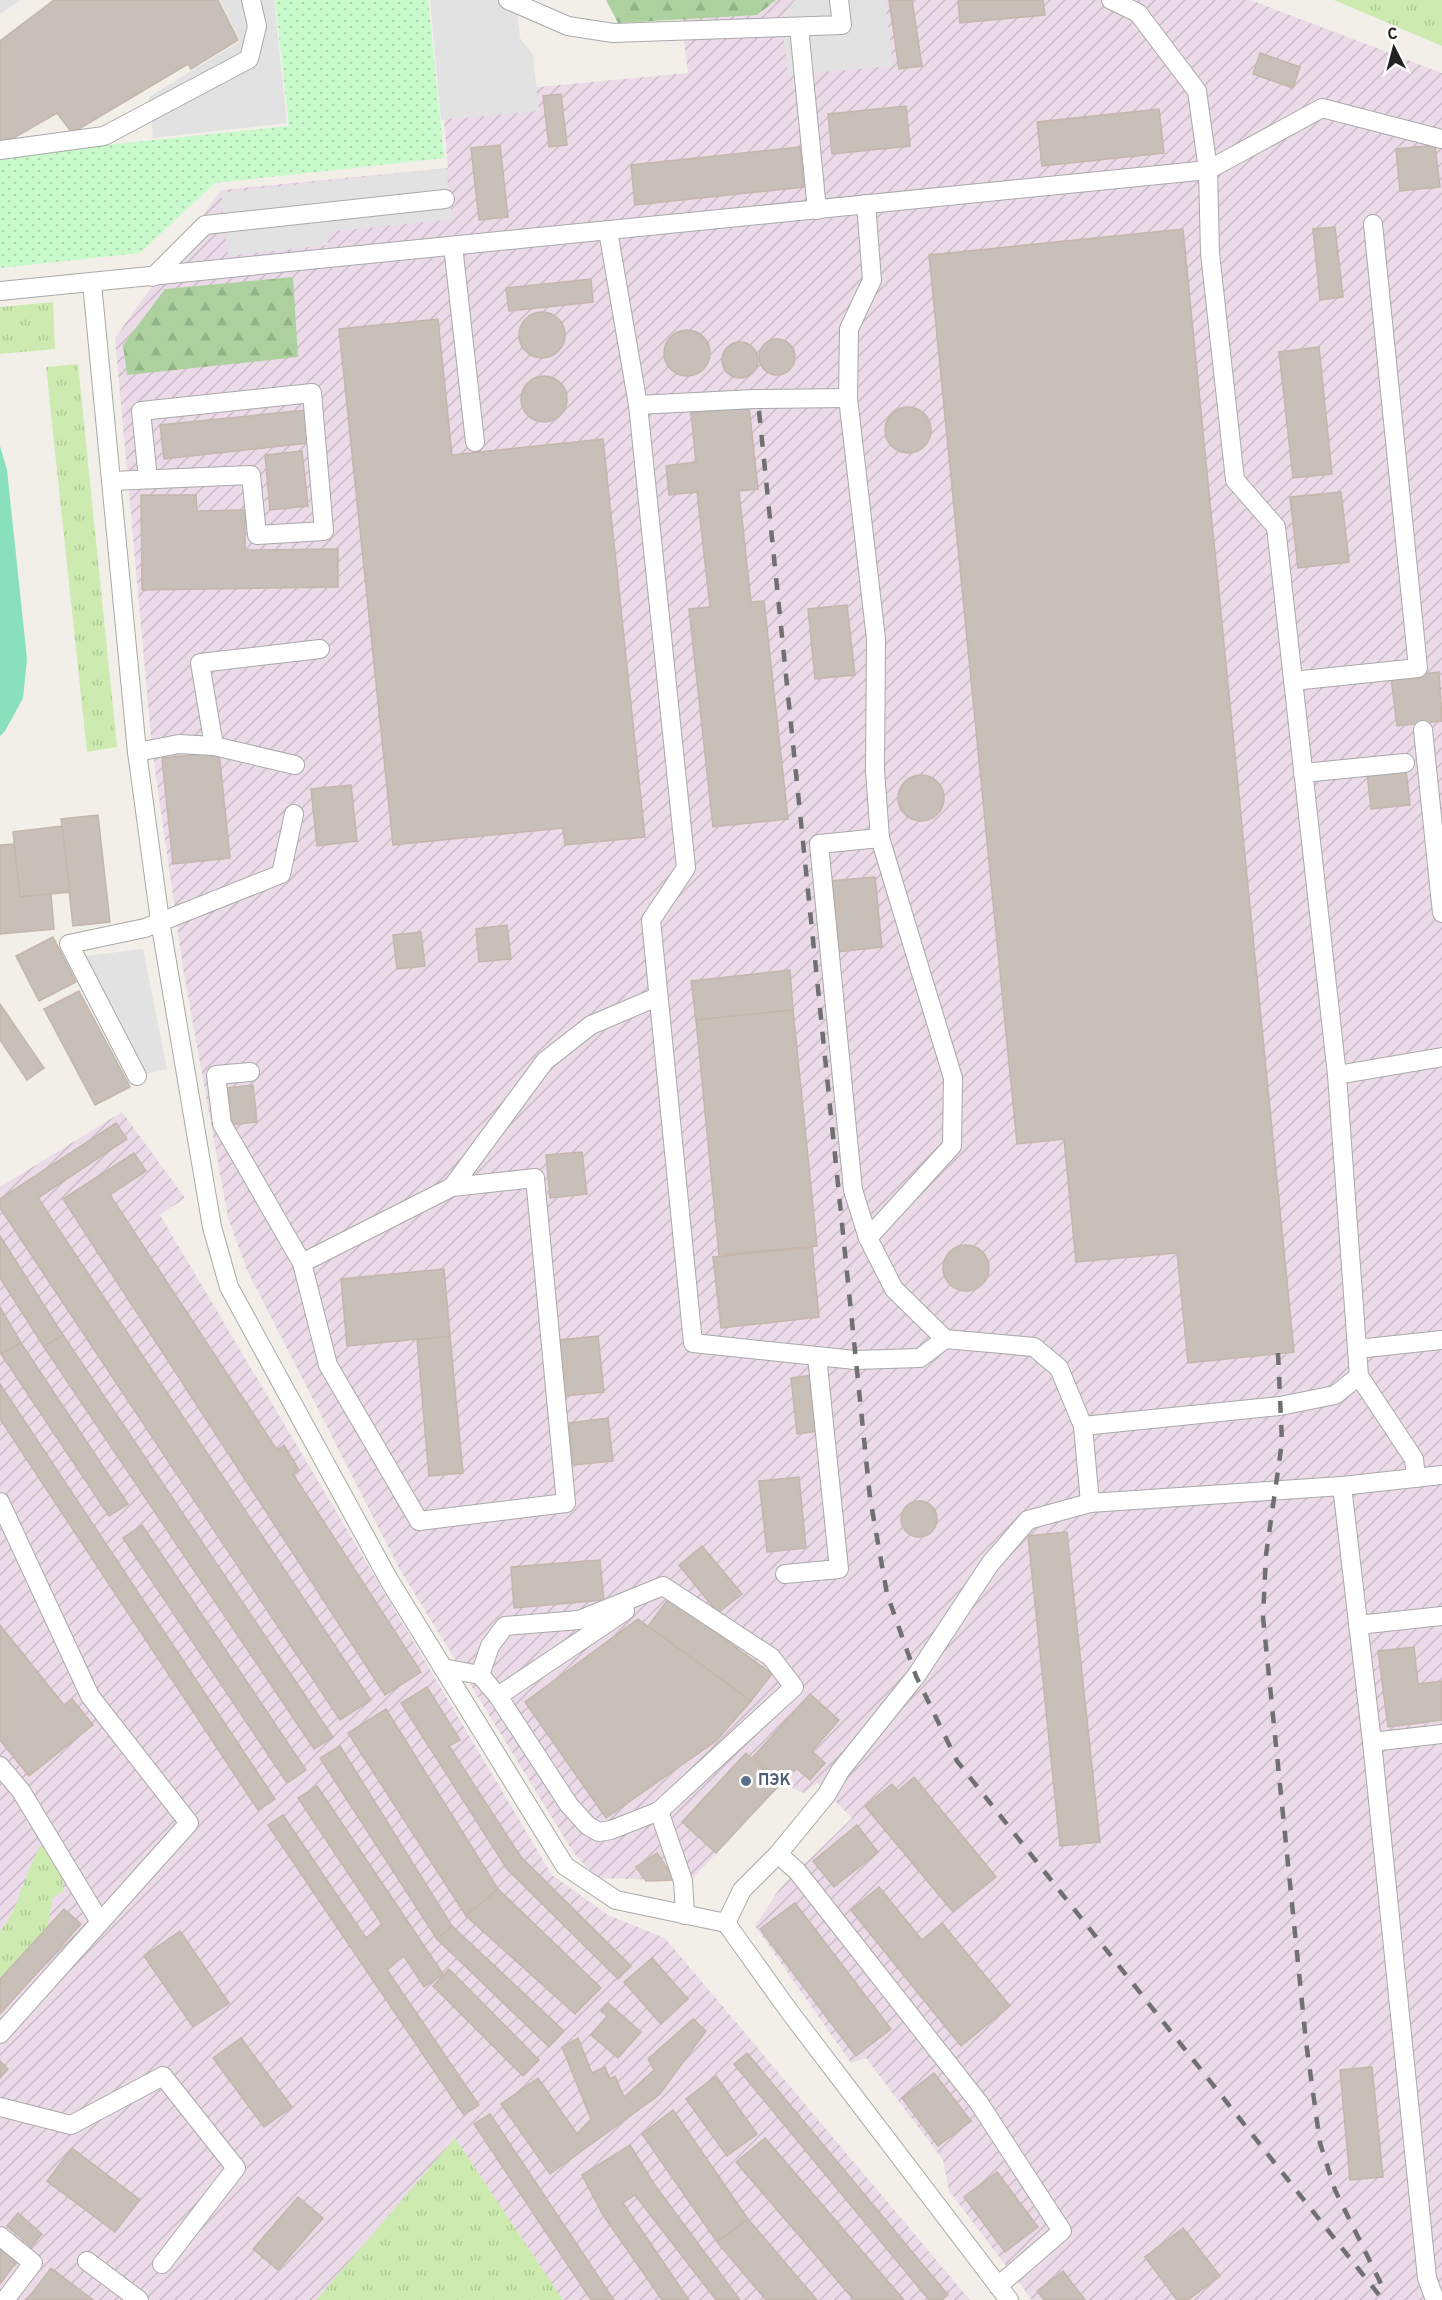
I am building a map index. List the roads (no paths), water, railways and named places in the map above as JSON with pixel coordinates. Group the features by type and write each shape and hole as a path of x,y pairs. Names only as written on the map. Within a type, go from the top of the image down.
{"street":[{"path":"0,150 104,136 249,58 257,26 251,0"},
{"path":"508,0 568,26 613,33 842,25 839,0"},
{"path":"1112,0 1138,13 1197,91 1208,170 1210,253 1235,480 1276,526 1337,1075 1359,1376 1414,1458 1416,1478"},
{"path":"799,27 817,210"},
{"path":"0,291 153,278 1208,170 1322,108 1442,139"},
{"path":"153,278 205,225 445,199"},
{"path":"866,204 872,280 849,329 848,398 876,639 875,771 880,838 953,1078 952,1146 868,1238"},
{"path":"1293,681 1418,668 1373,224"},
{"path":"608,231 638,405 686,868 651,920 693,1343 855,1360 920,1358 945,1339"},
{"path":"453,246 475,442"},
{"path":"92,284 137,752 160,921 212,1227 229,1287 388,1580 565,1866 616,1900 726,1923 789,2011 1003,2293 1062,2231 979,2103 797,1871 778,1854"},
{"path":"111,481 251,475 257,535 324,531 312,393 141,411 148,479"},
{"path":"638,405 754,399 848,398"},
{"path":"214,747 200,663 320,649"},
{"path":"1423,730 1442,913"},
{"path":"137,752 179,744 214,747 295,765"},
{"path":"1303,773 1405,763"},
{"path":"137,1076 69,944 145,928 282,874 294,814"},
{"path":"880,838 819,844 853,1190 868,1238 894,1290 945,1339 1034,1347 1059,1368 1083,1426 1090,1503"},
{"path":"452,1187 545,1061 591,1024 657,997"},
{"path":"1337,1075 1442,1057"},
{"path":"250,1072 216,1075 222,1124 302,1263 328,1365 419,1521 566,1503 535,1178 452,1187 302,1263"},
{"path":"1357,1349 1442,1340"},
{"path":"785,1574 839,1569 817,1356"},
{"path":"1083,1426 1280,1406 1335,1395 1359,1376"},
{"path":"726,1923 742,1890 778,1854 916,1676 990,1564 1028,1520 1090,1503 1342,1486 1442,1475"},
{"path":"1342,1486 1372,1742 1427,2278 1435,2300"},
{"path":"0,1502 90,1696 189,1823 0,2034"},
{"path":"443,1668 480,1676 498,1696 569,1805 588,1826 599,1832 611,1830 659,1810 794,1688 771,1657 663,1586 579,1620 505,1626 490,1647 480,1676"},
{"path":"498,1696 626,1611"},
{"path":"1358,1625 1442,1616"},
{"path":"1372,1742 1442,1734"},
{"path":"0,1766 21,1791 100,1922"},
{"path":"659,1810 683,1881 686,1915"},
{"path":"0,2107 71,2126 163,2076 236,2168 162,2264"},
{"path":"0,2236 33,2263 5,2300"},
{"path":"87,2261 139,2300"}],"railway":[{"path":"759,411 870,1498 887,1594 916,1676 957,1761 1383,2300"},
{"path":"1278,1353 1282,1442 1266,1555 1263,1617 1306,2042 1320,2143 1335,2190 1384,2290"}],"place":[{"name":"ПЭК","path":"746,1781"}]}
